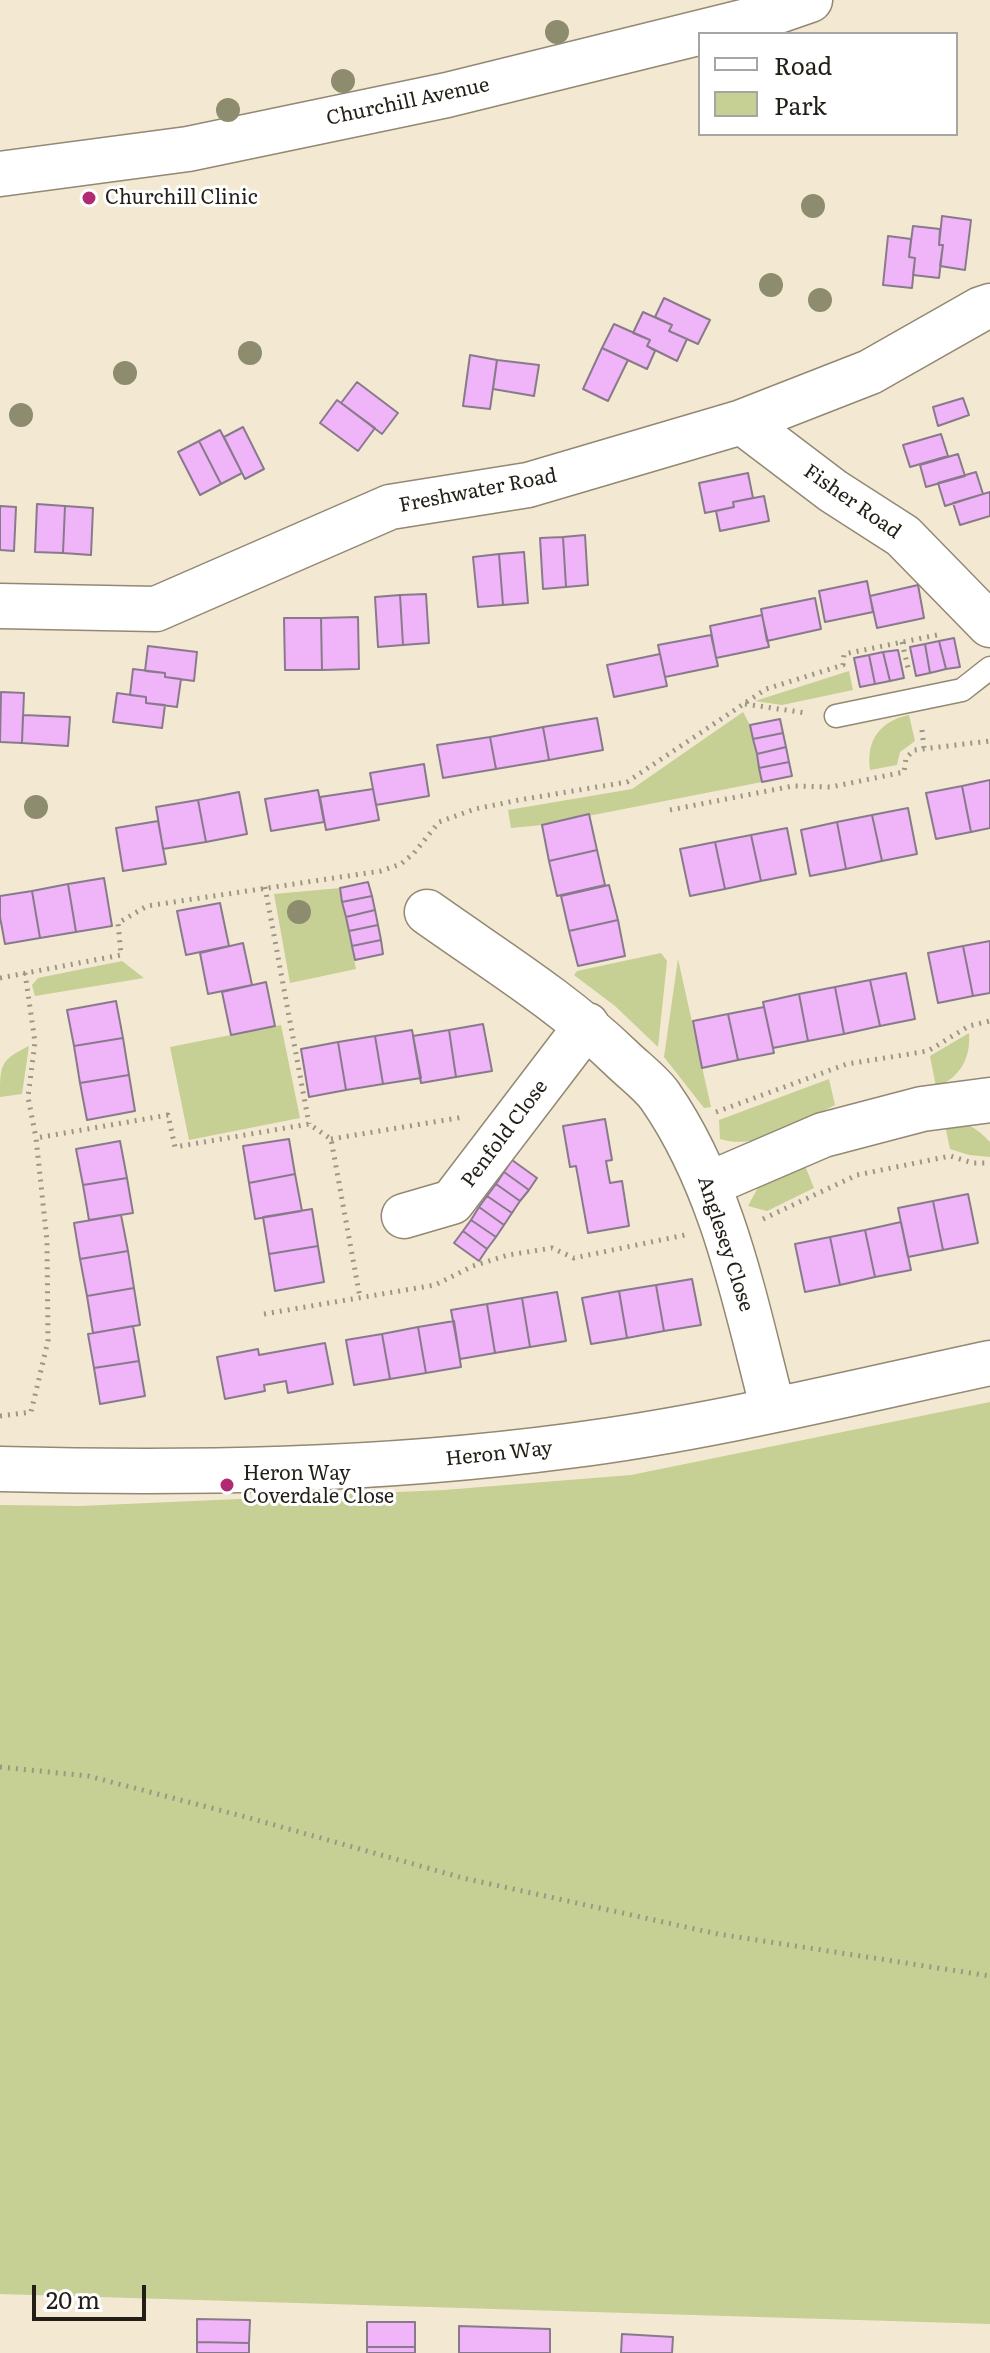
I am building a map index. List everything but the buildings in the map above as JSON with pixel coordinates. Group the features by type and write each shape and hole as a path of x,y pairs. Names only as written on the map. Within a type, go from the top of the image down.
{"street":[{"name":"Churchill Avenue","path":"702,32 755,19 810,0"},
{"name":"Churchill Avenue","path":"0,174 188,149 447,95 698,33"},
{"name":"Freshwater Road","path":"0,606 156,609 390,507 528,485 742,422 870,372 990,306"},
{"name":"Fisher Road","path":"742,422 833,491 903,536 990,625"},
{"name":"Anglesey Close","path":"427,912 538,987 587,1025 659,1094 709,1184 773,1409"},
{"name":"Penfold Close","path":"404,1216 452,1202 587,1025"},
{"path":"709,1184 823,1135 922,1109 990,1100"},
{"name":"Heron Way","path":"0,1469 203,1472 397,1465 571,1446 773,1409 990,1363"}],"lane":[{"path":"836,716 962,690 983,673"}],"path":[{"path":"0,978 121,955 118,923 147,906 381,871 401,864 439,822 475,809 627,782 766,689 843,665 844,654 955,631 963,665 983,673"},
{"path":"744,704 836,716"},
{"path":"670,810 793,786 831,787 904,772 906,758 914,750 990,741"},
{"path":"265,887 309,1124"},
{"path":"0,1416 31,1412 48,1341 47,1241 36,1138 28,1097 35,1042 25,973"},
{"path":"679,1129 847,1064 928,1051 969,1026 990,1021"},
{"path":"36,1138 168,1115 175,1147 309,1124 331,1139 486,1113 511,1126"},
{"path":"331,1139 360,1298"},
{"path":"264,1314 435,1285 473,1266 508,1255 552,1248 574,1258 724,1230 768,1217 857,1175 950,1156 973,1163 990,1163"},
{"path":"0,1767 88,1776 463,1878 718,1934 990,1976"}],"green space":[{"path":"849,671 853,690 782,705 755,701"},
{"path":"743,712 750,725 762,782 542,825 511,828 508,810 632,789"},
{"path":"909,715 915,741 900,752 897,765 870,770 870,750 877,734 890,722"},
{"path":"340,888 356,969 290,983 274,894"},
{"path":"661,953 667,961 658,1047 615,1006 574,975 577,971"},
{"path":"678,959 711,1107 704,1108 664,1057"},
{"path":"122,961 144,978 35,996 32,985 38,978"},
{"path":"281,1025 300,1118 189,1140 170,1047"},
{"path":"969,1033 966,1059 958,1073 936,1087 930,1056"},
{"path":"29,1046 22,1094 0,1097 4,1065 12,1055"},
{"path":"829,1079 835,1105 765,1138 735,1142 720,1139 719,1120"},
{"path":"944,1120 964,1123 980,1132 990,1142 990,1157 950,1149"},
{"path":"802,1158 814,1188 767,1211 748,1206 761,1182"},
{"path":"990,1402 990,2324 0,2294 0,1505 80,1506 444,1490 631,1475"}],"place":[{"name":"Churchill Clinic","path":"89,198"},
{"name":"Heron Way Coverdale Close","path":"227,1485"}]}
